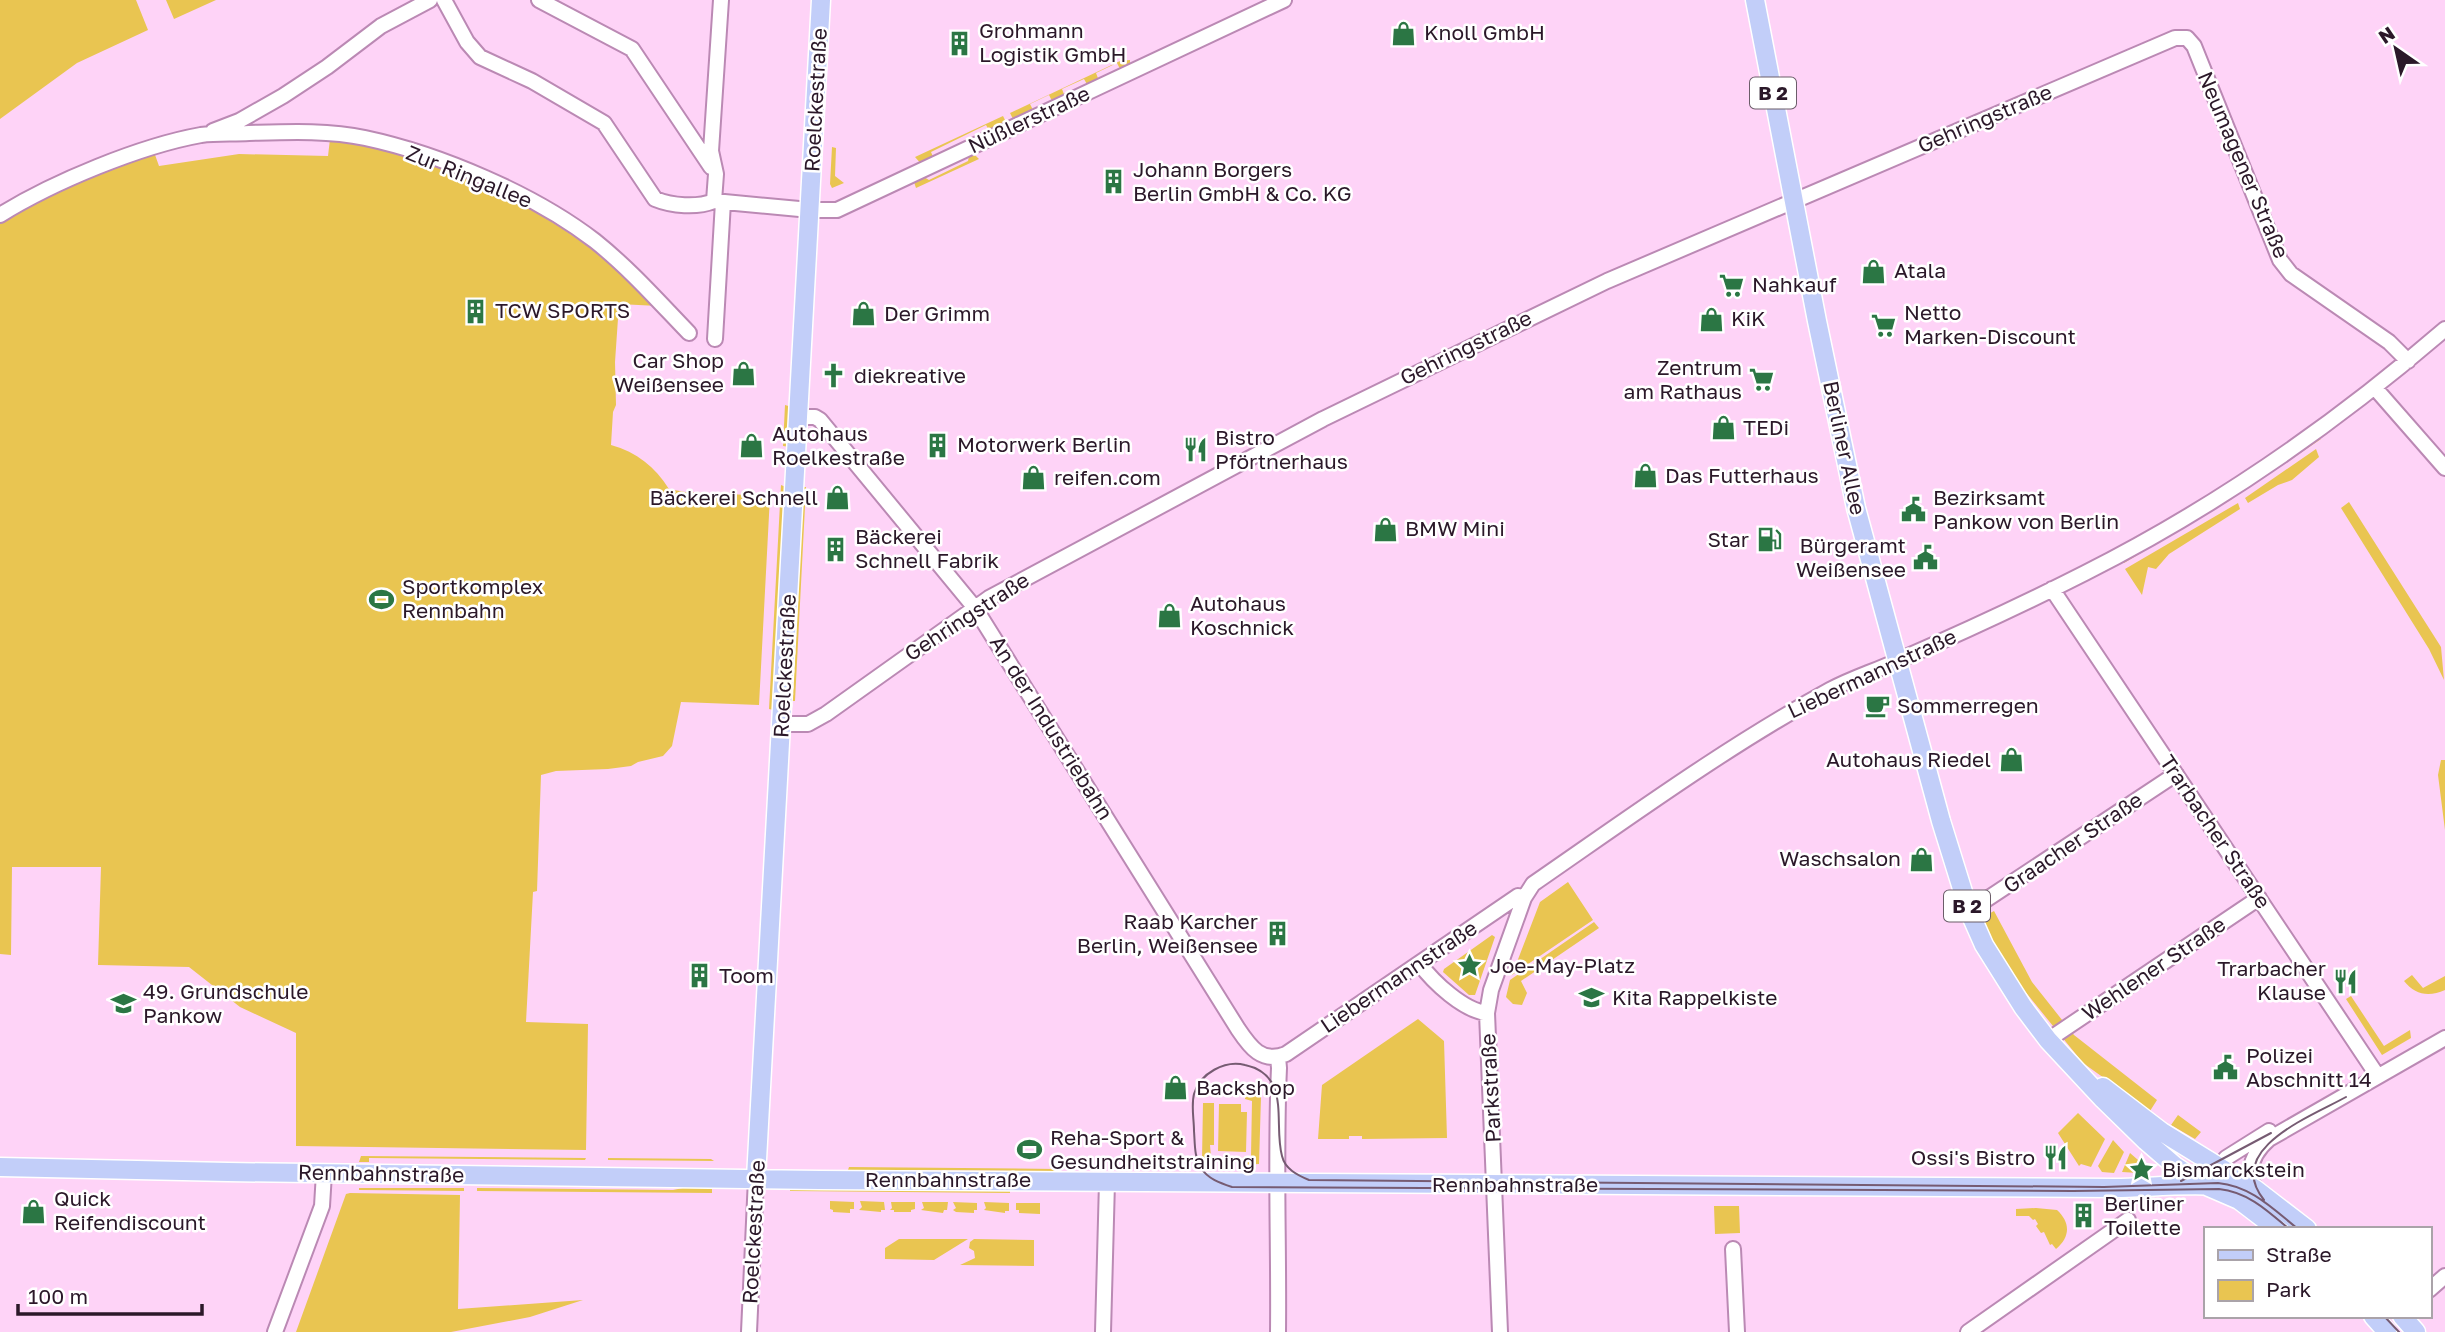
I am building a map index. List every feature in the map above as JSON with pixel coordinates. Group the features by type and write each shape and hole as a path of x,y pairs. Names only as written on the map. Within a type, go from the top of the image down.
{"main road":[{"name":"Roelckestraße","path":"756,1178 821,0"},
{"name":"Berliner Allee","path":"1755,0 1846,463 1872,573 1969,911 2001,974 2048,1040 2072,1065 2146,1141 2175,1166 2207,1186 2239,1200 2274,1227"},
{"name":"Berliner Allee","path":"2072,1065 2162,1132 2255,1189 2304,1227"},
{"name":"Rennbahnstraße","path":"0,1167 1495,1185 2102,1188 2207,1186 2244,1189 2260,1194 2270,1201"},
{"path":"2375,1318 2388,1332"},
{"path":"2404,1318 2416,1332"}],"street":[{"name":"Zur Ringallee","path":"0,215 79,175 130,155 202,135 239,121 327,67 381,26 430,0"},
{"path":"444,0 467,42 480,57 532,81 604,123 655,200 701,206 718,201 810,210"},
{"path":"539,0 632,49 716,174"},
{"path":"715,339 718,201 711,151 720,0"},
{"name":"Nüßlerstraße","path":"810,210 837,210 1284,0"},
{"name":"Gehringstraße","path":"782,724 808,724 826,714 975,608 1049,564 1323,419 1607,281 2175,38 2187,38"},
{"name":"Neumagener Straße","path":"2187,38 2194,46 2280,260 2291,274 2389,342 2408,361"},
{"name":"Zur Ringallee","path":"202,135 272,132 354,136 442,161 523,196 593,240 625,266 690,333"},
{"name":"Liebermannstraße","path":"1278,1057 1518,896 1524,898 1533,884 1749,736 1838,685 1897,661 2118,556 2233,488 2322,427 2375,388 2445,329"},
{"path":"2375,388 2445,468"},
{"name":"An der Industriebahn","path":"799,417 815,417 820,420 975,608 1248,1045 1266,1058 1278,1057"},
{"name":"Trarbacher Straße","path":"2052,589 2378,1075"},
{"name":"Graacher Straße","path":"1969,911 2176,774"},
{"name":"Parkstraße","path":"1500,1332 1487,1013 1491,990 1524,898"},
{"name":"Wehlener Straße","path":"2048,1040 2259,898"},
{"name":"Parkstraße","path":"1420,964 1468,1008 1487,1013"},
{"path":"2255,1189 2251,1168 2257,1151 2276,1133 2445,1038"},
{"path":"1278,1057 1278,1332"},
{"path":"2207,1186 2233,1152 2276,1128 2303,1117"},
{"path":"275,1332 322,1206 324,1173"},
{"name":"Roelckestraße","path":"749,1332 756,1178"},
{"path":"1103,1332 1107,1181"},
{"path":"1968,1332 2128,1220"},
{"path":"1733,1249 1737,1332"},
{"path":"2431,1288 2445,1276"}],"green space":[{"path":"0,0 136,0 148,30 77,63 0,119"},
{"path":"166,0 216,0 174,19"},
{"path":"1130,60 1130,67 1121,71 1117,63 1096,73 1099,81 1088,86 1084,79 1062,89 1065,97 1053,103 1049,95 1030,104 1034,112 1014,121 1010,113 1120,61"},
{"path":"1003,116 1007,124 990,132 986,125 931,152 934,159 922,165 915,157"},
{"name":"Sportkomplex Rennbahn","path":"330,139 396,152 458,174 540,215 612,265 658,306 619,304 615,362 616,405 613,412 611,445 644,461 669,489 770,496 759,705 681,702 672,746 663,756 631,766 556,771 541,775 537,891 533,892 526,1022 588,1024 586,1150 296,1146 296,1033 240,1007 189,967 98,965 101,867 12,867 11,955 0,954 0,218 40,197 154,152 159,166 239,154 328,156"},
{"path":"832,147 836,148 835,176 844,183 832,188 830,184"},
{"path":"974,154 979,159 916,188 914,182 924,177 929,180 968,161 969,156"},
{"path":"785,405 792,407 790,447 783,446"},
{"path":"2318,438 2321,439 2244,491 2243,489"},
{"path":"2316,449 2319,457 2292,480 2248,503 2245,498"},
{"path":"781,485 788,488 779,661 773,710 769,709"},
{"path":"804,487 795,701 792,701"},
{"path":"2231,497 2232,499 2124,563 2123,561"},
{"path":"2349,502 2441,647 2444,680 2429,649 2341,508"},
{"path":"2238,503 2240,509 2169,554 2156,569 2148,567 2142,595 2125,569"},
{"path":"2441,760 2445,760 2445,830 2438,775"},
{"path":"1568,882 1593,920 1512,975 1540,902"},
{"path":"1994,911 2032,982 2074,1035 2157,1100 2150,1111 2083,1063 2006,968 1981,918"},
{"path":"1594,922 1599,928 1521,981 1527,993 1522,1005 1513,1004 1506,997 1510,980"},
{"path":"1492,935 1495,937 1475,995 1469,995 1443,972 1444,969"},
{"path":"2412,975 2423,988 2445,976 2445,990 2433,994 2418,992 2404,981"},
{"path":"2351,996 2384,1046 2410,1030 2411,1038 2382,1055 2346,999"},
{"path":"1418,1019 1444,1041 1447,1138 1362,1139 1362,1136 1349,1136 1349,1139 1318,1139 1322,1085"},
{"path":"1245,1092 1257,1093 1261,1097 1259,1164 1243,1165 1243,1157 1251,1156 1252,1101 1245,1099"},
{"path":"1203,1103 1214,1103 1214,1145 1210,1145 1211,1157 1216,1158 1216,1164 1205,1164 1202,1159"},
{"path":"1219,1104 1241,1104 1241,1112 1247,1112 1246,1152 1218,1151"},
{"path":"2078,1113 2105,1139 2091,1167 2081,1164 2079,1166 2058,1133"},
{"path":"2178,1115 2201,1132 2195,1139 2171,1125"},
{"path":"2113,1140 2124,1152 2114,1173 2102,1172 2098,1166"},
{"path":"2130,1153 2145,1166 2139,1173 2122,1172"},
{"path":"361,1156 586,1158 369,1158 369,1162 359,1162"},
{"path":"711,1159 714,1161 608,1160"},
{"path":"849,1167 1058,1169 848,1170"},
{"path":"688,1187 712,1188 712,1193 477,1191 477,1188 673,1190"},
{"path":"464,1188 464,1191 359,1190"},
{"path":"790,1188 1010,1190 1010,1193 790,1191"},
{"path":"346,1194 460,1195 458,1309 583,1300 530,1317 451,1332 296,1332"},
{"path":"830,1201 854,1202 854,1209 850,1209 850,1213 833,1212 830,1209"},
{"path":"860,1201 884,1202 885,1210 859,1210 862,1207"},
{"path":"891,1202 915,1202 915,1209 911,1212 894,1212 890,1210"},
{"path":"922,1202 948,1202 947,1210 943,1213 921,1210 924,1208"},
{"path":"953,1202 977,1203 977,1210 974,1210 974,1213 956,1212 953,1210 956,1208"},
{"path":"984,1202 1009,1203 1009,1211 1005,1213 984,1210"},
{"path":"1016,1203 1040,1203 1040,1214 1019,1213"},
{"path":"1714,1206 1739,1206 1740,1233 1715,1234"},
{"path":"2016,1209 2057,1210 2065,1220 2066,1235 2056,1249 2036,1226 2038,1224 2035,1219 2016,1216"},
{"path":"899,1239 968,1239 934,1260 885,1259 885,1248"},
{"path":"974,1239 1034,1240 1034,1266 960,1265 975,1258 974,1251 969,1248"}],"tram line":[{"path":"2287,1227 2248,1198 2219,1189 2073,1191 1232,1187 1211,1178 1199,1164 1195,1145 1193,1099 1197,1087 1207,1074 1222,1066 1237,1064 1260,1070 1275,1090 1284,1161 1292,1171 1309,1180 2104,1187 2218,1183 2251,1194 2296,1227"},
{"path":"2264,1200 2254,1182 2255,1165 2263,1150 2294,1124 2346,1097"},
{"path":"2181,1181 2271,1133"},
{"path":"2386,1318 2399,1332"}],"place":[{"name":"Knoll GmbH","path":"1404,33"},
{"name":"Grohmann Logistik GmbH","path":"959,43"},
{"name":"Johann Borgers Berlin GmbH & Co. KG","path":"1113,182"},
{"name":"Atala","path":"1874,271"},
{"name":"Nahkauf","path":"1732,285"},
{"name":"TCW SPORTS","path":"475,311"},
{"name":"Der Grimm","path":"864,314"},
{"name":"KiK","path":"1711,319"},
{"name":"Netto Marken-Discount","path":"1884,325"},
{"name":"Car Shop Weißensee","path":"744,373"},
{"name":"diekreative","path":"834,376"},
{"name":"Zentrum am Rathaus","path":"1762,380"},
{"name":"TEDi","path":"1723,428"},
{"name":"Motorwerk Berlin","path":"937,445"},
{"name":"Autohaus Roelkestraße","path":"752,446"},
{"name":"Bistro Pförtnerhaus","path":"1195,450"},
{"name":"Das Futterhaus","path":"1645,476"},
{"name":"reifen.com","path":"1034,478"},
{"name":"Bäckerei Schnell","path":"838,498"},
{"name":"Bezirksamt Pankow von Berlin","path":"1913,510"},
{"name":"BMW Mini","path":"1385,529"},
{"name":"Star","path":"1769,540"},
{"name":"Bäckerei Schnell Fabrik","path":"835,549"},
{"name":"Bürgeramt Weißensee","path":"1926,558"},
{"name":"Sportkomplex Rennbahn","path":"382,599"},
{"name":"Autohaus Koschnick","path":"1170,616"},
{"name":"Sommerregen","path":"1877,706"},
{"name":"Autohaus Riedel","path":"2011,760"},
{"name":"Waschsalon","path":"1921,859"},
{"name":"Raab Karcher Berlin, Weißensee","path":"1278,934"},
{"name":"Joe-May-Platz","path":"1470,966"},
{"name":"Toom","path":"699,976"},
{"name":"Trarbacher Klause","path":"2346,981"},
{"name":"Kita Rappelkiste","path":"1592,998"},
{"name":"49. Grundschule Pankow","path":"123,1004"},
{"name":"Polizei Abschnitt 14","path":"2226,1068"},
{"name":"Backshop","path":"1176,1088"},
{"name":"Reha-Sport & Gesundheitstraining","path":"1030,1150"},
{"name":"Ossi's Bistro","path":"2055,1158"},
{"name":"Bismarckstein","path":"2142,1170"},
{"name":"Quick Reifendiscount","path":"34,1211"},
{"name":"Berliner Toilette","path":"2084,1216"}]}
